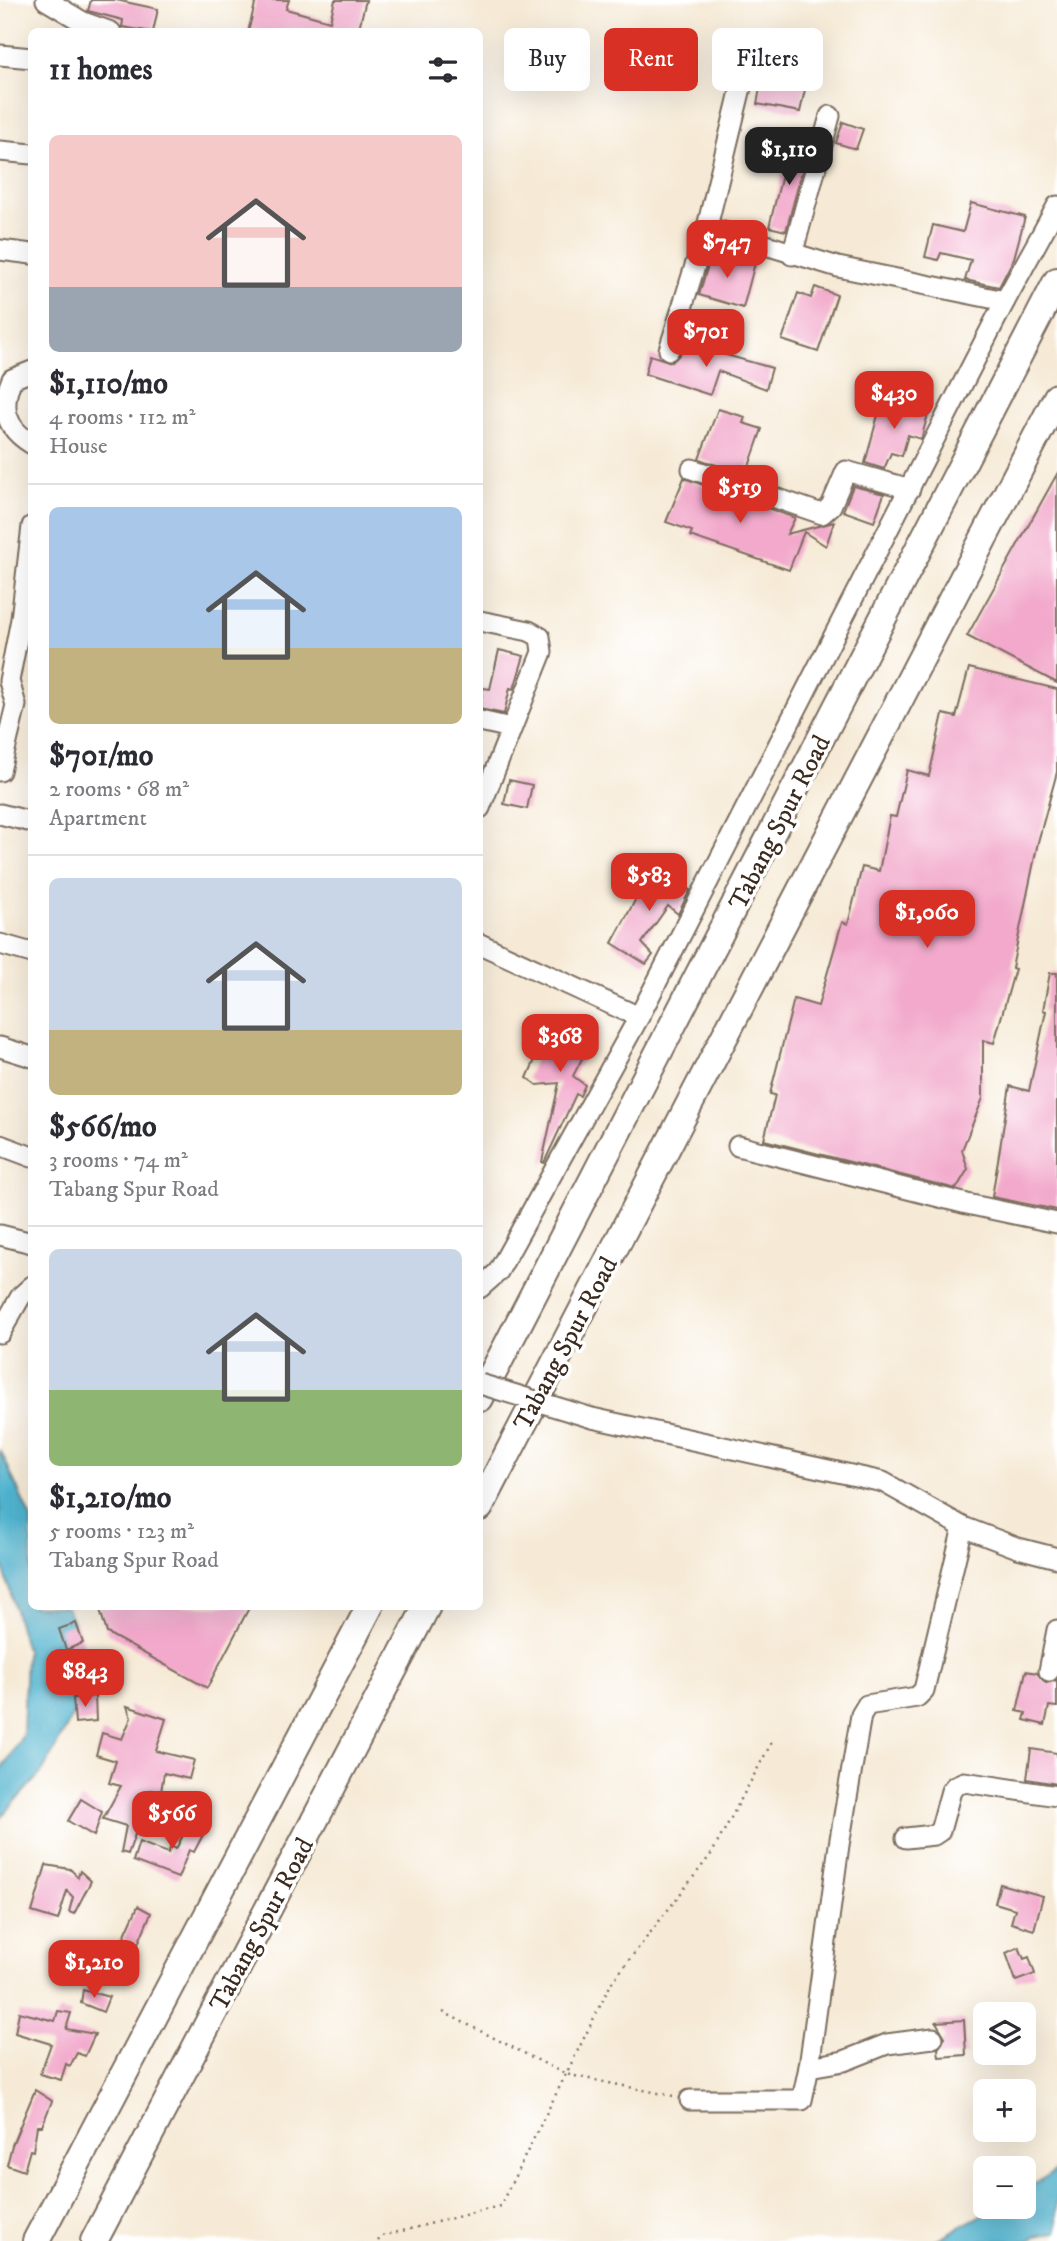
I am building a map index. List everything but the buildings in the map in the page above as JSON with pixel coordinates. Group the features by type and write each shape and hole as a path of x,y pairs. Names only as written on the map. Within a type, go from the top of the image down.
{"highway":[{"name":"Tabang Spur Road","path":"483,1392 1057,281"},
{"name":"Tabang Spur Road","path":"483,1501 1057,397"},
{"name":"Tabang Spur Road","path":"36,2241 368,1610"},
{"name":"Tabang Spur Road","path":"94,2241 425,1610"}],"street":[{"path":"46,0 83,27"},
{"path":"0,55 28,58"},
{"path":"669,350 707,227 740,91"},
{"path":"792,255 830,116"},
{"path":"0,151 28,154"},
{"path":"483,1285 498,1272 639,1017 1005,301 1057,206"},
{"path":"707,227 792,255 1005,301"},
{"path":"0,250 28,254"},
{"path":"28,373 12,379 4,417 11,427 28,441"},
{"path":"692,469 822,514 831,506 846,471 910,489"},
{"path":"0,771 24,707 5,680 26,620 28,589"},
{"path":"483,622 529,631 540,637 542,652 483,799"},
{"path":"483,722 511,728"},
{"path":"0,813 28,821"},
{"path":"0,944 28,952"},
{"path":"483,945 639,1017"},
{"path":"0,1047 28,1055"},
{"path":"0,1145 28,1156"},
{"path":"738,1146 967,1204 1057,1223"},
{"path":"0,1235 28,1242"},
{"path":"0,1333 21,1296 28,1290"},
{"path":"483,1385 592,1418 883,1482 963,1527 1018,1548 1057,1558"},
{"path":"690,2099 802,2100 861,1714 867,1705 917,1697 924,1690 963,1527"},
{"path":"1049,1671 1057,1630"},
{"path":"906,1838 934,1835 940,1830 951,1791 964,1782 1057,1796"},
{"path":"809,2067 844,2061 887,2044 933,2038"}],"path":[{"path":"378,2241 382,2236 500,2206 612,1982 712,1853 773,1740"},
{"path":"443,2012 565,2074 690,2099"}],"water":[{"path":"0,1449 28,1512 28,1610 68,1610 94,1676 43,1771 0,1818 0,1772 23,1735 26,1651 0,1554"},
{"path":"1057,2170 1057,2232 1037,2236 1029,2241 934,2241 974,2219 1036,2219 1036,2183"}]}
